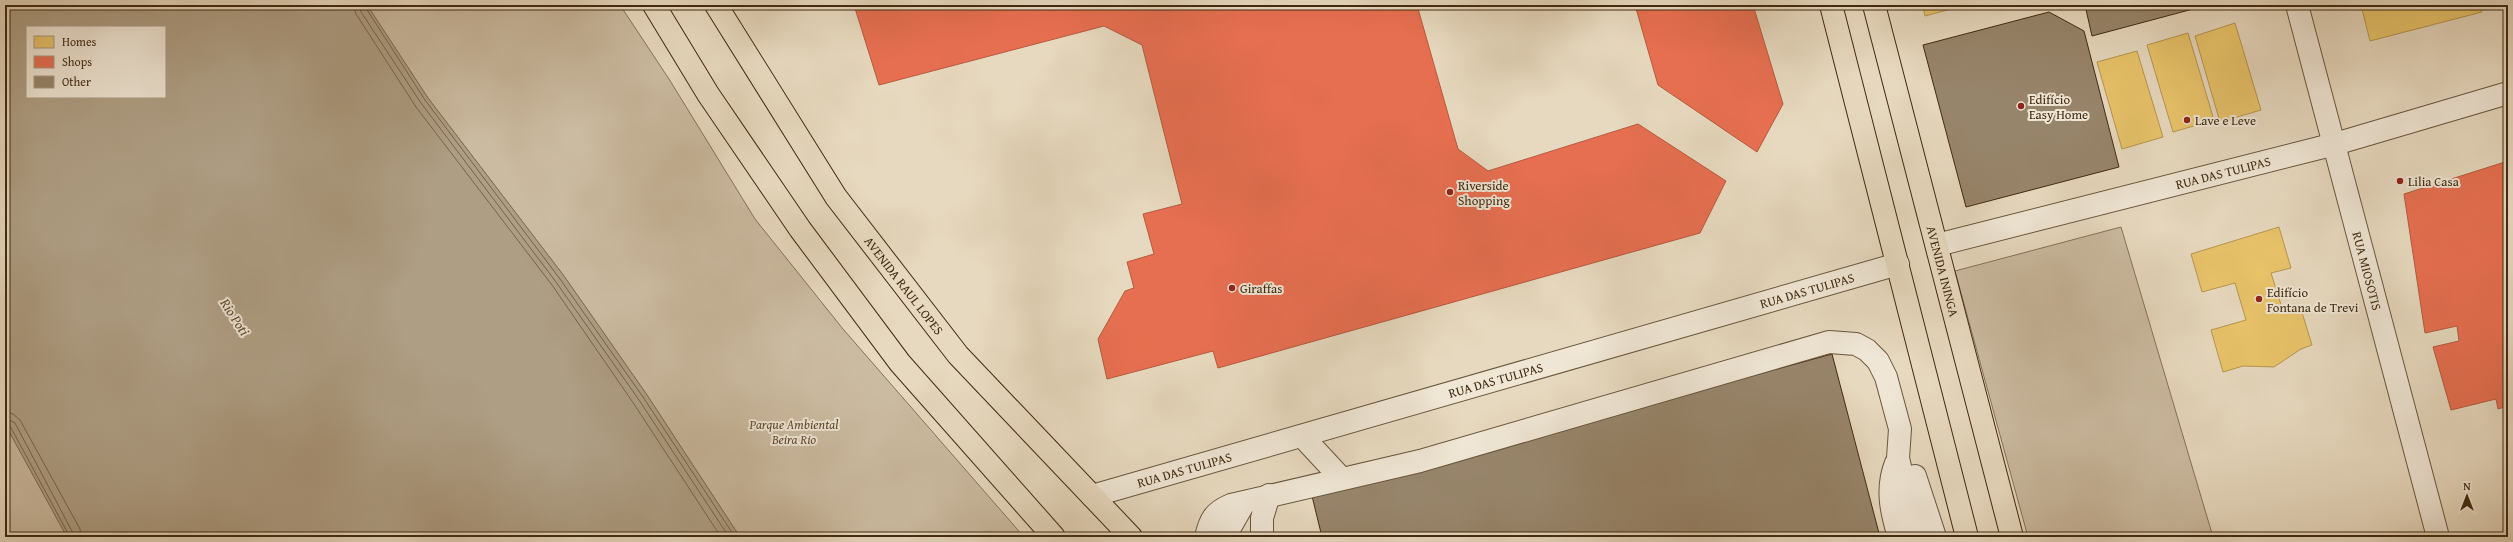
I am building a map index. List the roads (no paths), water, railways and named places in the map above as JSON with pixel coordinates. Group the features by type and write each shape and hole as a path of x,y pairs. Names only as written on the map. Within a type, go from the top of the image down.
{"main road":[{"path":"654,5 708,94 800,229 900,363 1054,537"},
{"name":"AVENIDA RAUL LOPES","path":"716,5 836,198 958,355 1131,537"},
{"path":"1830,5 1898,264 1967,537"},
{"name":"AVENIDA ININGA","path":"1874,5 2012,537"}],"street":[{"name":"RUA MIOSOTIS","path":"2297,5 2438,537"},
{"name":"RUA DAS TULIPAS","path":"1937,245 2335,144 2508,93"},
{"name":"RUA DAS TULIPAS","path":"1092,496 1898,264"},
{"path":"1206,537 1211,518 1219,510 1269,495 1420,461 1829,342 1856,344 1867,350 1878,361 1886,377 1900,429 1935,537"},
{"path":"1900,429 1898,458 1916,537"},
{"path":"1302,436 1341,478"},
{"path":"1898,458 1891,476 1890,495 1899,537"},
{"path":"1262,537 1262,518 1269,495"},
{"path":"1228,537 1228,531 1244,503"}],"water":[{"name":"Rio Poti","path":"5,5 367,5 428,98 564,276 647,395 740,537 67,537 5,424"}],"place":[{"name":"Edifício Easy Home","path":"2021,106"},
{"name":"Lave e Leve","path":"2187,120"},
{"name":"Lilia Casa","path":"2400,181"},
{"name":"Riverside Shopping","path":"1450,192"},
{"name":"Giraffas","path":"1232,288"},
{"name":"Edifício Fontana de Trevi","path":"2259,299"}],"park label":[{"name":"Parque Ambiental Beira Rio","path":"794,432"}]}
